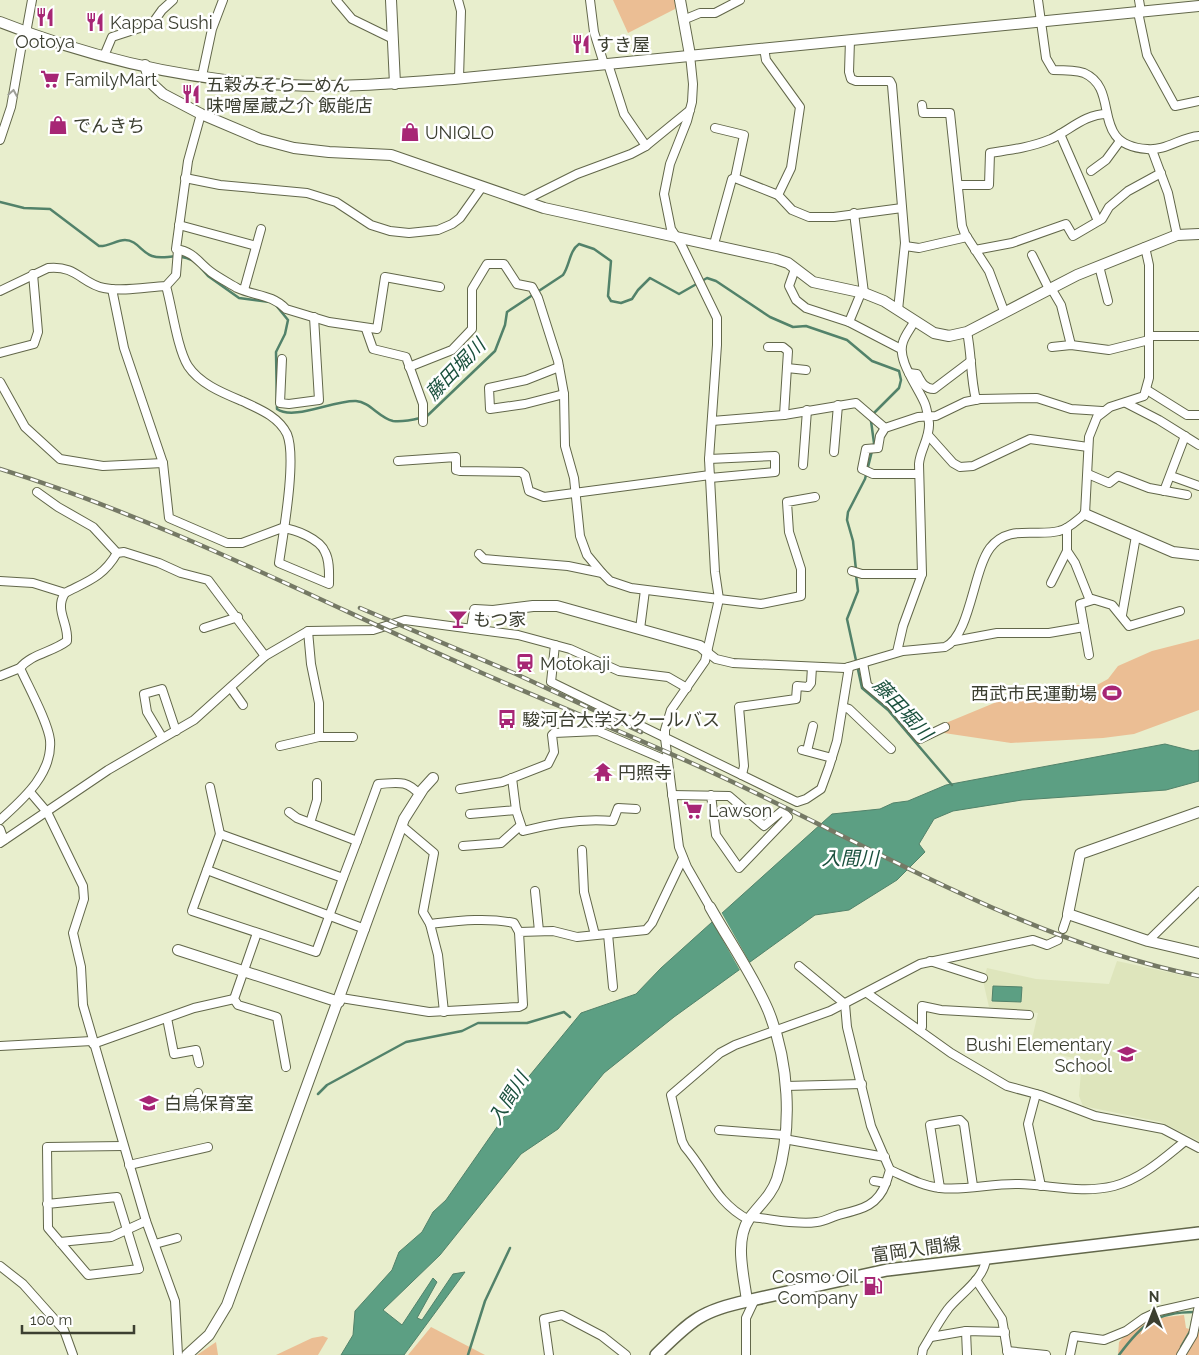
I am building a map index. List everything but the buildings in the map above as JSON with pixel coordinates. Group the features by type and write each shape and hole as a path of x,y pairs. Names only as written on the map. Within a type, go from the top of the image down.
{"main road":[{"name":"富岡入間線","path":"656,1355 698,1316 751,1300 887,1270 1199,1233"}],"street":[{"path":"0,140 11,107 32,0"},
{"path":"104,56 112,37 152,24 162,10 173,0"},
{"path":"202,76 212,29 223,0"},
{"path":"336,0 352,19 393,39"},
{"path":"391,0 395,84"},
{"path":"458,0 460,11 459,78"},
{"path":"590,0 594,32 624,114 646,146"},
{"path":"680,0 690,55 693,89 690,110 670,164 664,194 671,229 715,310 718,326 709,459 715,572 719,600 705,661 671,710 665,730 665,738 676,832 683,858 768,1009 775,1031 786,1086 787,1116 774,1188 770,1196 750,1218 742,1236 741,1246 751,1300 746,1318 746,1355"},
{"path":"683,20 700,13 715,13 740,0"},
{"path":"1038,0 1046,58 1050,66 1054,70 1085,74 1092,79 1101,90 1110,129 1120,141 1133,147 1152,150 1199,136"},
{"path":"1139,0 1147,55 1174,106 1199,101"},
{"path":"0,22 25,32 104,56 202,76 289,85 395,84 1199,6"},
{"path":"850,40 849,72 851,79 856,81 890,81 892,85 905,246 898,310"},
{"path":"764,48 766,60 800,107 791,168 778,195"},
{"path":"145,65 146,74 156,88 201,114 268,141 294,148 329,152 391,155 523,202 567,214 675,235 776,259 818,284 862,293 898,310 934,333 949,336 967,332 1050,288 1145,247 1177,235 1199,234"},
{"path":"922,105 923,113 950,113 962,226 989,271 1004,311"},
{"path":"523,202 577,174 631,154 646,146 690,110"},
{"path":"0,291 48,268 70,270 96,285 112,289 166,286 176,275 179,225 185,178 201,114"},
{"path":"959,185 989,186 990,152 1014,150 1060,134 1089,116 1106,114"},
{"path":"714,244 732,179 735,178 744,135 715,128"},
{"path":"1060,134 1098,221"},
{"path":"1091,171 1106,160 1120,141"},
{"path":"1152,150 1168,193 1177,235"},
{"path":"975,250 1012,243 1066,224 1073,236 1098,221 1109,207 1128,191 1161,173"},
{"path":"185,178 220,185 307,194 336,202 372,225 390,231 409,232 438,230 452,224 460,218 482,188"},
{"path":"735,178 778,195 792,210 809,217 834,217 902,208"},
{"path":"849,322 862,293 854,213"},
{"path":"179,225 256,246"},
{"path":"244,290 261,229"},
{"path":"905,246 919,248 967,237"},
{"path":"919,474 873,474 862,469 866,449 878,448 880,436 885,428 918,417 936,416 965,402 1037,398 1071,408 1102,411 1144,396 1147,390 1149,338 1149,265 1145,247"},
{"path":"177,253 189,251 212,273 244,290 262,294 280,303 286,309 366,329 377,329 385,277 440,287"},
{"path":"1032,255 1061,305 1071,344"},
{"path":"409,367 452,350 472,329 472,289 487,264 504,264 517,284 534,290 559,367 564,394 564,446 574,478 582,545 587,555 610,581 645,590 761,604 801,596 801,569 789,532 787,502 815,497"},
{"path":"1099,266 1108,300"},
{"path":"795,269 789,286 796,300 806,308 849,322 901,349"},
{"path":"0,353 34,344 38,332 33,274"},
{"path":"112,289 124,348 163,463 168,518 227,543 242,543 284,528 300,532 324,549 329,584 279,562 284,528 290,466 287,434 269,413 210,386 189,366 182,353 166,286"},
{"path":"282,359 280,403 289,404 319,400 314,317"},
{"path":"897,652 903,626 922,574 919,474 920,455 928,435 928,416 926,405 909,373 901,349 914,322"},
{"path":"366,329 373,349 406,357 423,417"},
{"path":"967,332 971,360 970,378 976,400"},
{"path":"1052,347 1071,344 1109,350 1149,338 1199,336"},
{"path":"768,347 787,348 784,415"},
{"path":"909,373 916,374 929,389 934,389 971,360"},
{"path":"559,367 526,380 489,388 490,409 524,404 564,394"},
{"path":"787,368 806,370"},
{"path":"0,382 25,427 60,459 103,466 163,463"},
{"path":"1147,390 1187,415 1199,415"},
{"path":"712,421 784,415 856,403 885,428"},
{"path":"1126,403 1199,445"},
{"path":"834,452 838,405"},
{"path":"803,465 807,410"},
{"path":"1085,514 1083,505 1088,474 1088,447 1093,425 1102,411"},
{"path":"928,435 953,463 960,467 973,466 1030,439 1088,447"},
{"path":"1164,490 1185,436"},
{"path":"398,461 456,457 456,470 460,472 521,472 524,475 529,491 544,497 710,476 775,472 775,456 709,459"},
{"path":"1088,474 1109,482 1118,476 1149,488 1187,495"},
{"path":"1171,476 1199,486"},
{"path":"37,492 58,508 93,527 117,553"},
{"path":"954,641 982,564 997,540 1013,533 1058,532 1067,528 1085,514"},
{"path":"1085,514 1173,552 1199,556"},
{"path":"1051,584 1067,551 1067,528"},
{"path":"1122,615 1136,536"},
{"path":"1067,551 1075,563 1085,592 1093,600 1112,605 1129,626 1180,611"},
{"path":"117,553 124,552 158,562 181,573 208,580 238,617 265,656"},
{"path":"0,676 20,668 25,662 48,653 67,641 60,600 65,593 98,576 108,568 117,553"},
{"path":"479,554 484,558 548,563 602,573"},
{"path":"852,571 862,574 922,574"},
{"path":"0,581 33,583 65,593"},
{"path":"640,629 645,590"},
{"path":"1090,656 1080,604 1093,600"},
{"path":"472,628 475,610 493,611 545,605 557,606 700,646 716,660 733,663 812,667 856,665 897,652 945,648 954,641 997,633 1049,633 1084,627"},
{"path":"204,628 238,617"},
{"path":"0,829 2,842 108,770 162,737 176,731 207,710 265,656 308,631 373,630 405,620 472,628 518,635 555,645 619,671 668,677 687,688"},
{"path":"308,631 311,664 319,703 319,737"},
{"path":"555,645 551,682 797,802 806,799 821,789 837,741 842,707 856,665"},
{"path":"856,665 867,684 891,706 920,739 945,727"},
{"path":"742,775 744,766 739,707 796,698 797,686 808,687 811,683 812,667"},
{"path":"0,820 30,792 40,776 48,756 50,740 20,668"},
{"path":"231,688 243,706"},
{"path":"162,737 147,712 144,694 162,689 176,731"},
{"path":"842,707 849,709 891,748"},
{"path":"813,726 804,750 832,758"},
{"path":"460,790 512,778 550,762 554,752 552,734 554,732 598,732 668,761"},
{"path":"280,746 319,737 353,737"},
{"path":"187,1355 208,1335 219,1321 227,1305 402,826 420,795 433,778"},
{"path":"512,778 516,810 523,831 569,821 590,819 613,821 618,808 636,809"},
{"path":"310,823 317,800 317,783"},
{"path":"210,787 220,834 192,911 316,952 378,784 406,783 411,785 420,795"},
{"path":"30,792 47,812 83,886 84,899 73,933 81,967 83,1005 146,1221 175,1302 178,1355"},
{"path":"672,795 729,796 764,826 793,800"},
{"path":"711,795 716,835 739,868 788,817 782,811"},
{"path":"470,814 516,810"},
{"path":"289,812 310,823 357,841"},
{"path":"1063,929 1068,914 1080,854 1199,812"},
{"path":"402,826 434,853 423,912 430,924 439,964 444,1012"},
{"path":"463,846 501,843 520,826"},
{"path":"220,834 343,878"},
{"path":"582,850 584,892 595,935"},
{"path":"519,932 553,931 576,936 646,930 652,923 683,858"},
{"path":"207,870 365,929"},
{"path":"535,891 539,931"},
{"path":"1148,941 1199,891"},
{"path":"1068,914 1148,941 1199,953"},
{"path":"178,950 340,1000 444,1012 523,1005 519,932 514,923 467,920 430,924"},
{"path":"234,999 257,933"},
{"path":"608,934 613,987"},
{"path":"890,1170 878,1199 867,1208 840,1214 827,1220 812,1222 750,1218 733,1212 720,1198 685,1147 672,1096 720,1053 735,1045 845,1004 867,993 888,979 930,961 1033,940 1050,945 1058,940"},
{"path":"930,961 983,978"},
{"path":"799,966 845,1004 847,1027 872,1126 884,1157 890,1170 920,1184 960,1189 973,1186 1020,1184 1077,1189 1115,1186 1155,1166 1184,1142"},
{"path":"867,993 951,1053 1007,1086 1036,1094 1095,1116 1163,1129 1184,1142 1199,1148"},
{"path":"0,1046 93,1043 217,1001 234,999"},
{"path":"234,999 238,1005 277,1017 286,1066"},
{"path":"919,1030 922,1027 922,1006 941,1010 1029,1015"},
{"path":"167,1018 174,1054 196,1050 199,1063"},
{"path":"786,1086 862,1084"},
{"path":"198,1094 200,1107"},
{"path":"1036,1094 1028,1124 1040,1186"},
{"path":"940,1188 930,1125 960,1120 964,1124 973,1186"},
{"path":"719,1130 784,1137 884,1157"},
{"path":"47,1204 117,1197 139,1268 88,1275 48,1228 47,1204 47,1147 124,1146"},
{"path":"129,1165 208,1147"},
{"path":"874,1181 886,1183"},
{"path":"60,1242 111,1237 146,1221"},
{"path":"155,1244 177,1238"},
{"path":"922,1355 923,1348 948,1309 976,1280 986,1264 986,1257"},
{"path":"0,1267 23,1284 64,1330 73,1355"},
{"path":"976,1280 1002,1319 1007,1353 1046,1355"},
{"path":"1070,1355 1074,1336 1104,1340 1126,1331 1144,1318 1159,1311 1199,1307 1193,1335 1181,1355"},
{"path":"549,1355 544,1319 562,1315 602,1336 626,1355"},
{"path":"931,1336 966,1331 1005,1332"},
{"path":"966,1331 967,1355"}],"shaded area":[{"path":"613,0 675,0 675,9 628,33"},
{"name":"西武市民運動場","path":"1199,639 1199,710 1134,734 1103,738 1011,743 944,733 941,725 999,701 1054,685 1097,685 1108,679 1118,666 1152,651"},
{"name":"Bushi Elementary School","path":"1117,961 1199,979 1199,1141 1161,1122 1083,1106 1079,1096 1082,1060 1030,1048 1038,1013 989,1007 983,981 987,968 1036,979 1109,984"},
{"path":"1184,1315 1186,1328 1199,1332 1199,1355 1118,1355 1119,1342 1140,1320"},
{"path":"431,1327 485,1355 408,1355"},
{"path":"323,1336 328,1338 318,1355 276,1355 312,1338"},
{"path":"216,1342 218,1355 197,1355"}],"water":[{"name":"入間川","path":"1165,744 1193,751 1199,750 1199,781 1166,790 1022,800 953,811 934,819 919,844 925,852 897,880 849,910 815,915 674,1017 604,1073 558,1129 521,1154 440,1255 383,1310 402,1325 433,1278 437,1282 417,1318 422,1320 453,1274 465,1272 404,1355 341,1355 353,1335 355,1311 392,1270 399,1252 422,1232 433,1212 446,1200 506,1114 512,1097 581,1013 636,994 661,968 832,814 880,809 893,803 908,801 946,785"},
{"path":"993,986 1022,987 1021,1002 992,1001"}],"pier":[{"path":"720,910 751,965 741,972 711,919"}],"waterway":[{"name":"藤田堀川","path":"0,202 24,208 50,209 99,246 125,240 133,242 152,256 176,256 194,261"},
{"name":"藤田堀川","path":"426,417 495,351 505,325 507,312 563,275 573,250 579,244 594,249 611,261 608,296 611,301 621,303 632,299 650,278 679,294 707,278 716,281 770,317 793,327 806,326 847,340 872,361 899,371 901,380 899,388 873,414 871,421 874,443 865,479 848,512 847,520 853,541 856,570"},
{"name":"藤田堀川","path":"201,268 208,276 239,298 270,302"},
{"name":"藤田堀川","path":"275,304 288,320 285,334 276,352 277,409 293,413 356,401 366,404 383,417 393,421 420,418"},
{"name":"藤田堀川","path":"856,575 858,591 847,619 862,688 888,710 952,785"},
{"path":"318,1094 327,1085 406,1042 462,1031 478,1023 527,1023 564,1012 570,1017"},
{"path":"468,1355 485,1301 510,1248"},
{"path":"1119,1355 1135,1335 1159,1317 1169,1314 1195,1312"},
{"path":"1181,1347 1192,1328 1192,1321"}],"railway":[{"path":"0,469 123,513 244,564 482,673 709,771 908,869 1022,920 1080,942 1139,961 1199,976"},
{"path":"360,608 516,674 641,732"}],"place":[{"name":"Ootoya","path":"45,17"},
{"name":"Kappa Sushi","path":"95,22"},
{"name":"すき屋","path":"581,44"},
{"name":"FamilyMart","path":"50,79"},
{"name":"五穀みそらーめん 味噌屋蔵之介 飯能店","path":"191,94"},
{"name":"でんきち","path":"58,125"},
{"name":"UNIQLO","path":"410,132"},
{"name":"もつ家","path":"458,619"},
{"name":"Motokaji","path":"525,663"},
{"name":"西武市民運動場","path":"1112,693"},
{"name":"駿河台大学スクールバス","path":"507,719"},
{"name":"円照寺","path":"603,772"},
{"name":"Lawson","path":"693,810"},
{"name":"Bushi Elementary School","path":"1127,1054"},
{"name":"白鳥保育室","path":"149,1103"},
{"name":"Cosmo Oil Company","path":"873,1286"}]}
